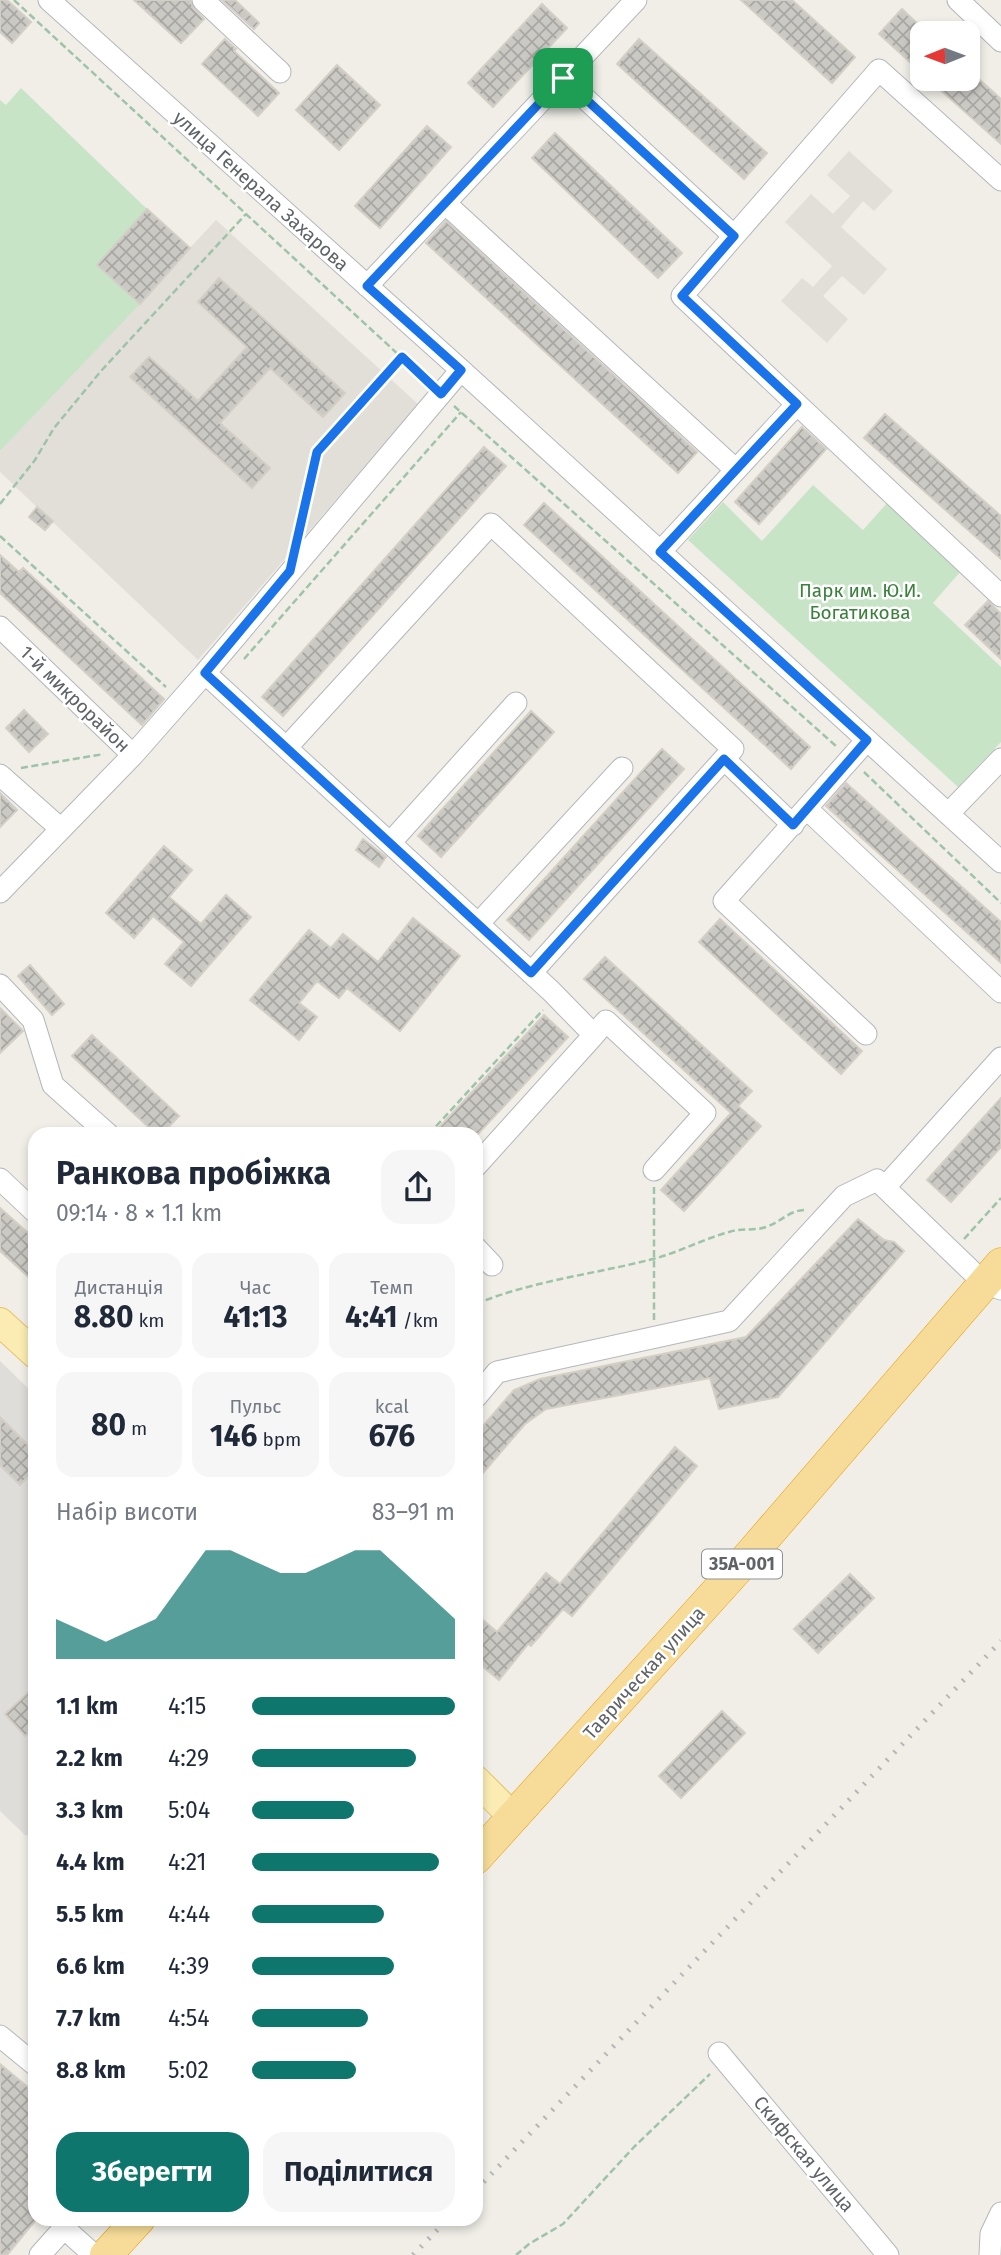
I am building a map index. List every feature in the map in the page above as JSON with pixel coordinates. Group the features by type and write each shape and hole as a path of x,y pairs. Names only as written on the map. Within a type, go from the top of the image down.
{"highway":[{"name":"Таврическая улица","path":"483,1851 995,1279"},
{"path":"106,2255 133,2226"}],"main road":[{"path":"0,1322 28,1348"},
{"path":"483,1787 514,1818"}],"street":[{"name":"улица Генерала Захарова","path":"49,0 461,370 1001,862"},
{"path":"203,0 280,72"},
{"path":"367,286 636,0"},
{"path":"958,0 1001,41"},
{"path":"1001,180 879,70 682,296 1001,596"},
{"path":"563,78 734,236"},
{"path":"445,203 736,470"},
{"path":"131,753 180,701 212,679 461,370"},
{"path":"660,552 797,404"},
{"path":"286,747 491,524 733,749 531,973"},
{"name":"1-й микрорайон","path":"0,627 131,753 0,892"},
{"path":"212,679 556,996 594,1035"},
{"path":"390,843 516,703"},
{"path":"866,1034 724,901 867,740"},
{"path":"724,759 800,817 1001,992"},
{"path":"948,814 1001,759"},
{"path":"478,924 622,768"},
{"path":"6,772 61,829"},
{"path":"0,985 33,1020 53,1085 100,1127"},
{"path":"483,1158 606,1021 705,1113 654,1170"},
{"path":"885,1187 1001,1058"},
{"path":"0,1179 28,1205"},
{"path":"483,1389 497,1372 729,1321 844,1196 877,1180 952,1252 995,1279"},
{"path":"483,1255 492,1265"},
{"path":"0,2036 28,2059"},
{"name":"Скифская улица","path":"722,2056 888,2255"},
{"path":"990,2255 991,2234 1001,2213"},
{"path":"40,2255 64,2228 94,2255"}],"path":[{"path":"14,0 441,394 850,759 1001,903"},
{"path":"0,504 35,460 54,428 101,371 246,214"},
{"path":"299,531 317,452 402,357"},
{"path":"212,679 461,412"},
{"path":"0,536 180,701"},
{"path":"0,542 7,543"},
{"path":"6,772 131,753"},
{"path":"435,1127 556,996"},
{"path":"654,1170 654,1338"},
{"path":"952,1252 1001,1198"},
{"path":"483,1302 526,1287 587,1275 687,1249 730,1231 766,1227 792,1211 832,1209"},
{"path":"516,2255 563,2224 722,2056"}],"shaded area":[{"path":"849,151 893,191 874,211 863,201 841,227 887,269 864,295 842,276 823,296 848,319 827,343 781,301 802,278 813,287 832,266 785,222 811,194 833,214 850,196 827,175"},
{"path":"216,220 418,404 198,660 0,472 0,451"},
{"path":"0,1361 28,1388 28,1834 26,1836 0,1811"}],"green space":[{"path":"21,88 147,209 97,265 140,304 0,451 0,100 6,105"},
{"name":"Парк им. Ю.И. Богатикова","path":"813,485 863,530 888,502 961,571 933,603 1001,667 1001,742 958,787 688,540 723,502 762,541"}],"building":[{"path":"0,0 7,0 31,22 12,43 0,32"},
{"path":"134,0 190,0 194,9 204,19 181,43"},
{"path":"222,0 235,0 259,23 254,29"},
{"path":"741,0 792,0 855,57 832,83"},
{"path":"542,4 567,28 493,107 468,83"},
{"path":"902,9 915,21 910,21 910,62 879,34"},
{"path":"225,39 236,49 234,51 279,93 258,116 202,64"},
{"path":"639,39 767,153 744,179 617,64"},
{"path":"337,65 380,105 339,150 296,110"},
{"path":"980,80 1001,99 1001,144 941,91 980,91"},
{"path":"427,126 451,147 380,228 355,206"},
{"path":"555,133 682,253 658,278 532,158"},
{"path":"147,209 190,248 140,304 97,265"},
{"path":"446,221 697,452 678,473 426,243"},
{"path":"219,278 345,393 323,417 270,368 220,423 270,468 252,488 130,377 149,357 198,401 247,347 198,302"},
{"path":"885,414 1001,516 1001,559 864,438"},
{"path":"802,427 826,449 759,524 735,502"},
{"path":"484,447 506,466 283,716 262,697"},
{"path":"544,503 810,747 791,769 524,525"},
{"path":"37,507 53,521 45,530 29,517"},
{"path":"0,555 19,572 23,568 164,699 142,725 0,593"},
{"path":"988,601 1001,614 1001,659 965,625"},
{"path":"24,710 48,734 29,752 6,728"},
{"path":"531,711 554,732 441,857 418,836"},
{"path":"662,749 684,769 529,940 507,920"},
{"path":"846,783 1001,922 1001,963 826,806"},
{"path":"0,793 17,810 0,827"},
{"path":"363,839 386,857 379,867 356,850"},
{"path":"164,846 192,870 169,897 201,924 226,895 251,917 191,986 165,964 184,942 153,916 134,938 106,913"},
{"path":"413,918 460,956 400,1031 347,988 339,998 317,981 299,1003 317,1017 299,1040 250,1000 309,930 331,948 343,934 378,962"},
{"path":"720,919 862,1051 841,1074 699,942"},
{"path":"605,957 752,1091 738,1106 761,1126 684,1211 661,1190 731,1113 584,979"},
{"path":"30,965 64,1004 52,1015 18,976"},
{"path":"0,1008 23,1031 0,1053"},
{"path":"544,1015 568,1037 483,1129 440,1127"},
{"path":"92,1035 179,1116 169,1127 148,1127 72,1056"},
{"path":"1001,1098 1001,1147 951,1202 927,1180"},
{"path":"0,1208 28,1233 28,1277 0,1251"},
{"path":"858,1219 884,1240 894,1242 904,1251 778,1397 719,1409 710,1378 546,1409 525,1424 483,1473 483,1426 514,1390 540,1379 746,1337"},
{"path":"0,1417 28,1445 28,1476 20,1485 0,1465"},
{"path":"675,1447 697,1466 572,1616 563,1609 531,1646 528,1644 499,1680 483,1667 483,1620 497,1632 546,1573 560,1584"},
{"path":"850,1574 874,1598 818,1653 794,1629"},
{"path":"28,1693 28,1734 25,1736 5,1714"},
{"path":"722,1711 745,1733 681,1798 659,1776"},
{"path":"0,2064 28,2087 28,2226 31,2226 7,2255 0,2255"}],"railway":[{"path":"483,2183 1001,1641"},
{"path":"413,2255 441,2226"}],"route":[{"path":"563,78 734,236 682,296 797,404 660,552 867,740 793,825 724,759 531,973 205,673 290,571 317,452 402,357 441,394 461,370 367,286 563,78"}]}
